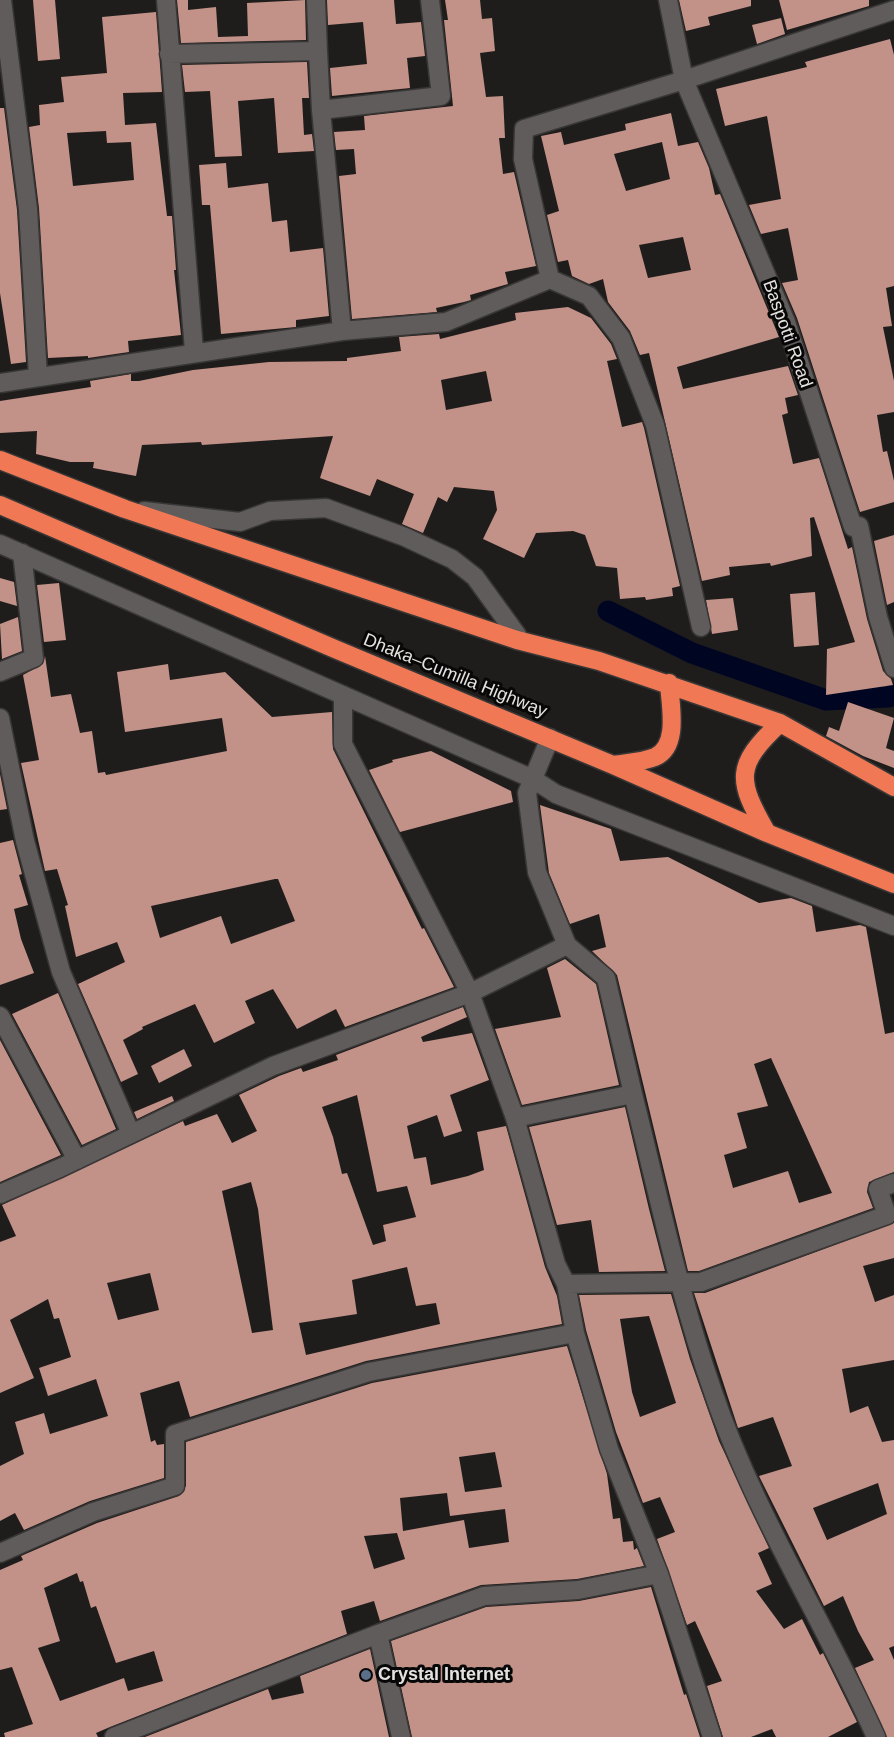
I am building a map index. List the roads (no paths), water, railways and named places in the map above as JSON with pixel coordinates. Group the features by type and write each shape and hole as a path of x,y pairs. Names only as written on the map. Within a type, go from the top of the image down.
{"highway":[{"path":"0,447 124,509"},
{"path":"0,460 124,509 517,640 599,661 669,683 780,723 894,787"},
{"name":"Dhaka–Cumilla Highway","path":"0,505 335,649 550,738 767,833 894,884"},
{"path":"613,765 656,757 667,747 671,734 669,683"},
{"path":"767,833 745,792 746,765 756,745 780,723"}],"street":[{"path":"2,0 3,40 28,209 38,376"},
{"path":"166,0 194,351"},
{"path":"316,0 321,110 342,331"},
{"path":"321,110 441,96 430,0"},
{"name":"Baspotti Road","path":"668,0 684,80 786,322 853,527 859,526 886,616 894,668"},
{"path":"550,279 523,159 524,129 894,12"},
{"path":"169,54 318,51"},
{"path":"0,383 194,351 342,331 446,322 550,279 589,296 621,338 655,425 701,627"},
{"path":"124,509 240,522 270,511 326,508 405,537 452,559 475,577 493,599 517,635 517,640"},
{"path":"0,544 533,779 556,794 894,926"},
{"path":"0,672 34,658 22,553"},
{"path":"343,695 343,744 470,993 515,1118 556,1264 566,1284 575,1333 609,1449 659,1574 712,1737"},
{"path":"0,718 25,841 62,972 131,1134"},
{"path":"550,738 527,793 537,872 567,945 606,978 680,1283 713,1393 768,1524 876,1737"},
{"path":"1,1193 77,1160 273,1066 470,993 567,945"},
{"path":"0,1017 77,1160"},
{"path":"515,1118 633,1094"},
{"path":"566,1284 701,1282 887,1215 878,1189 894,1183"},
{"path":"0,1553 93,1512 176,1486 175,1434 369,1372 575,1333"},
{"path":"114,1737 378,1634 483,1596 578,1590 659,1574"},
{"path":"378,1634 401,1737"}],"waterway":[{"path":"608,611 692,653 826,700 889,697 894,694"}],"place":[{"name":"Crystal Internet","path":"366,1675"}]}
